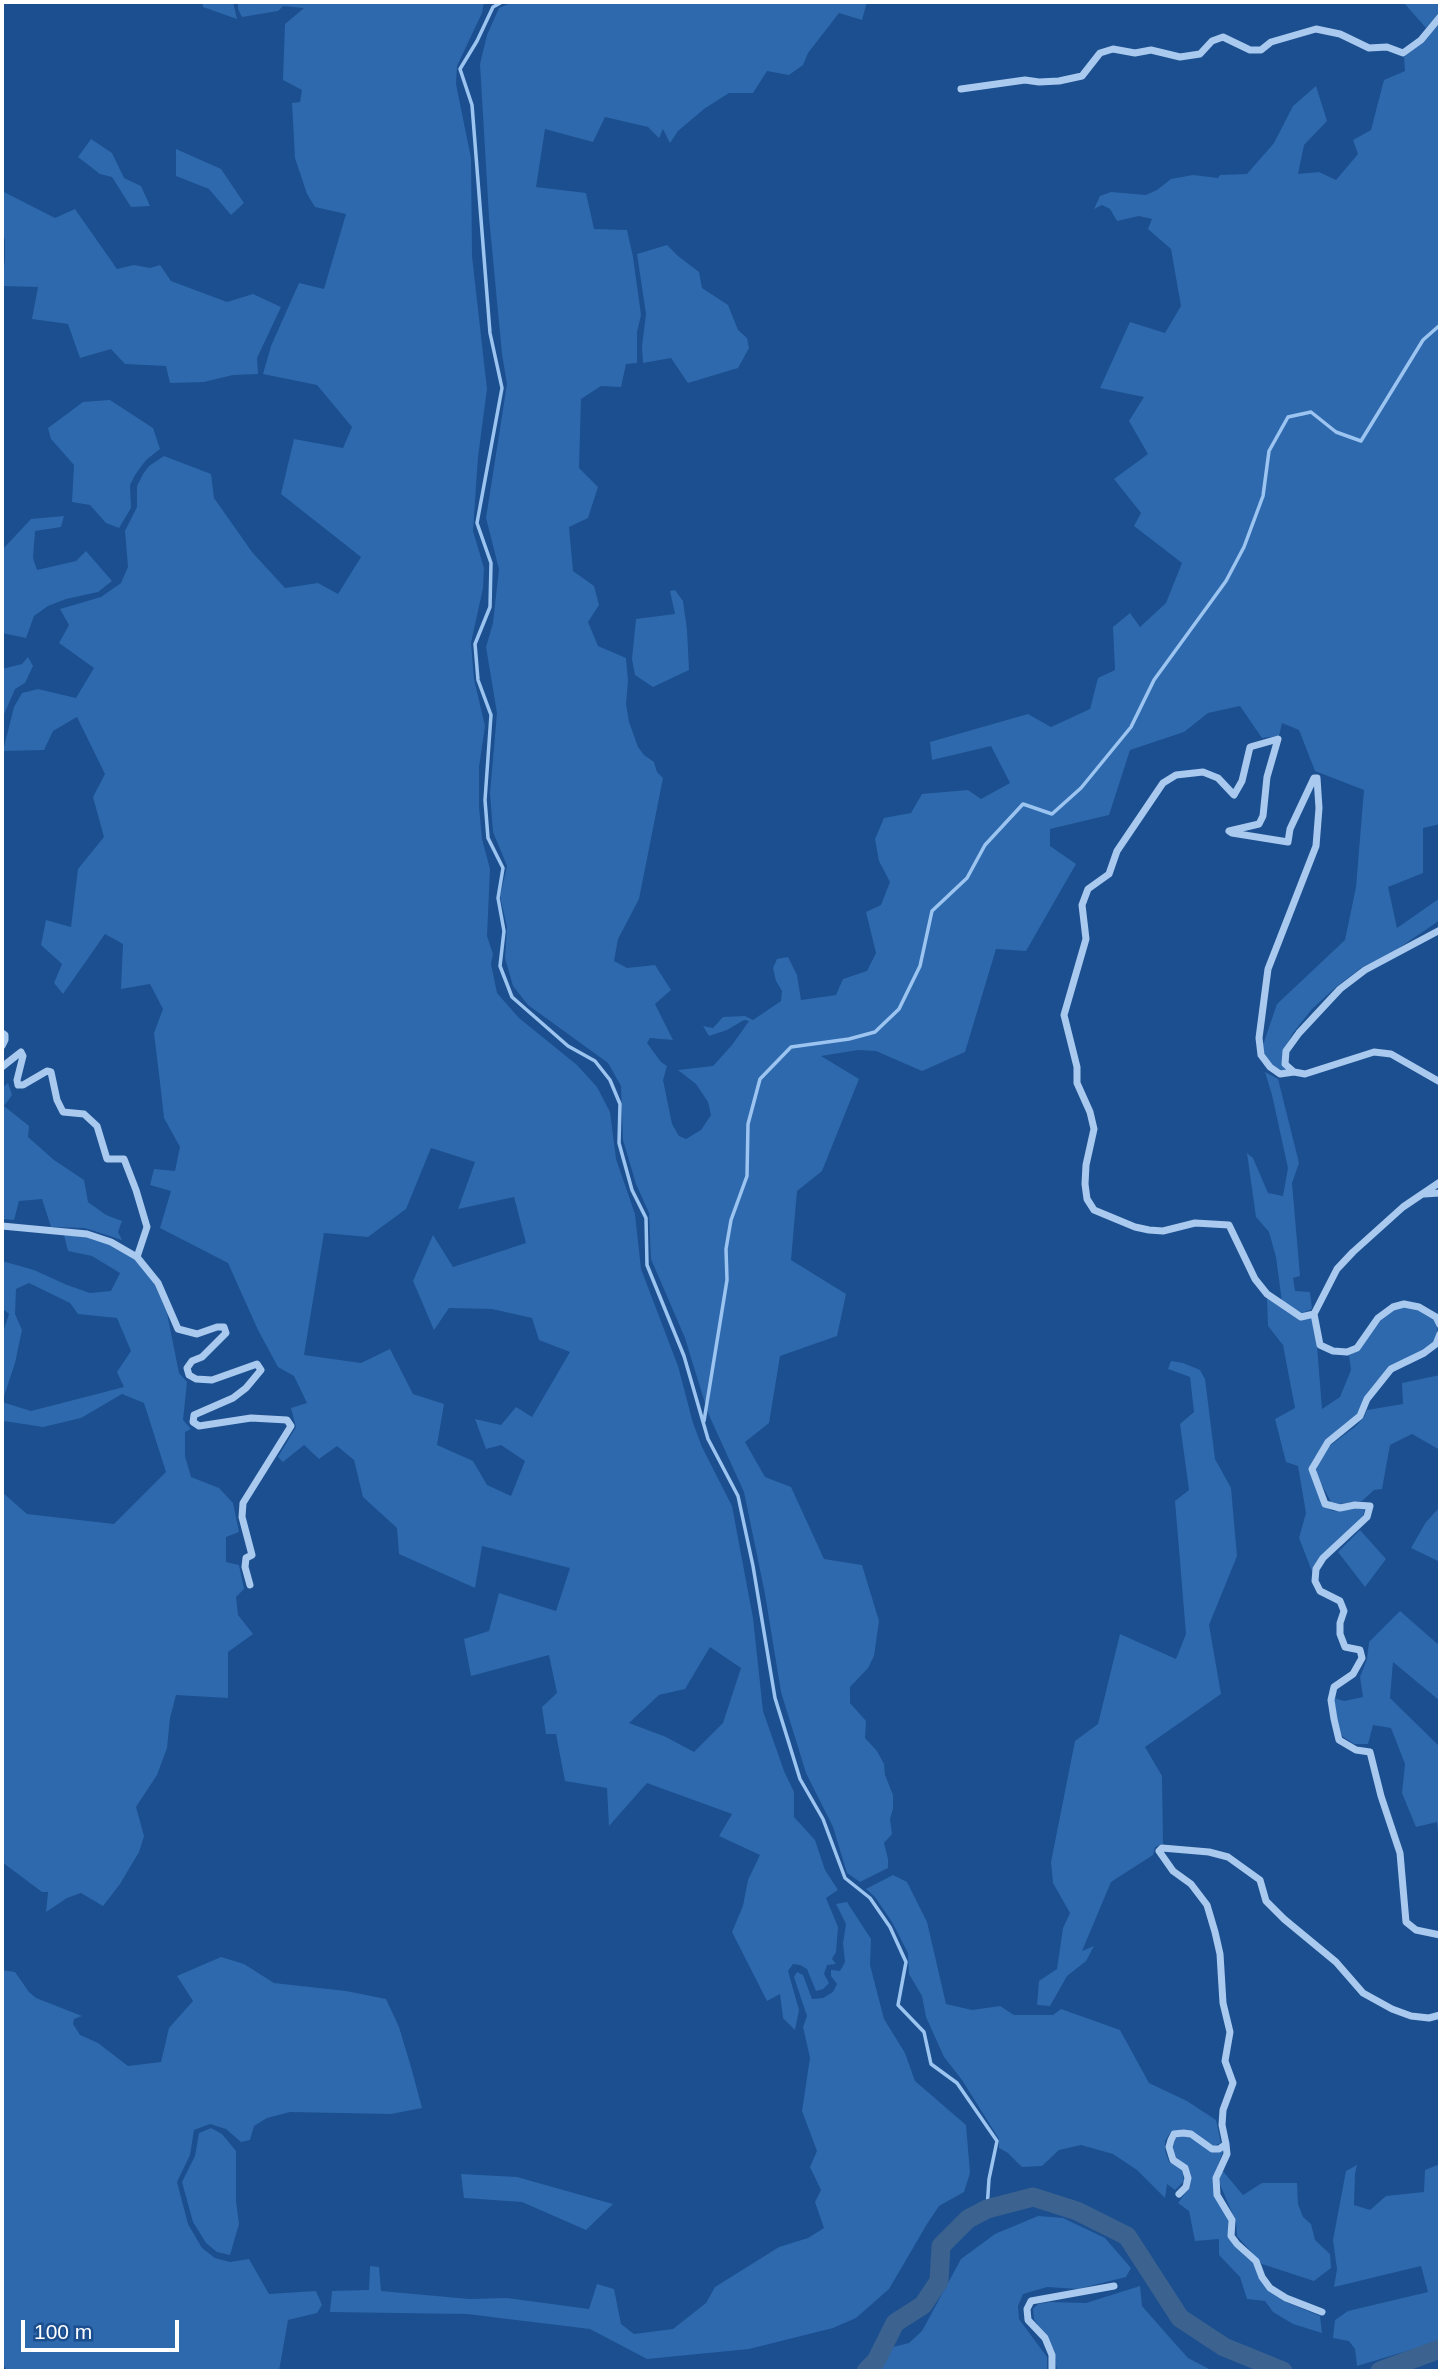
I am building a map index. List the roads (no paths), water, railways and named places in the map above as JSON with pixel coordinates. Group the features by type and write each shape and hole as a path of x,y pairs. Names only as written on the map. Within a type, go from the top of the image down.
{"street":[{"path":"961,89 1025,80 1059,81 1082,76 1100,53 1113,49 1135,53 1151,50 1180,57 1200,54 1212,41 1223,37 1250,50 1261,50 1271,42 1316,29 1340,34 1369,48 1387,47 1403,53 1421,40 1440,17"},
{"path":"1314,1314 1301,1317 1267,1294 1255,1279 1229,1225 1195,1223 1163,1231 1149,1230 1094,1210 1087,1199 1086,1165 1094,1129 1090,1112 1077,1083 1077,1067 1064,1014 1086,939 1082,905 1088,889 1109,874 1117,851 1163,783 1176,775 1203,772 1218,778 1234,795 1242,781 1250,747 1278,739 1267,777 1263,816 1259,824 1229,831 1288,842 1295,818 1314,778 1317,778 1319,808 1316,846 1268,969 1259,1038 1261,1055 1270,1067 1280,1074 1305,1074 1374,1052 1391,1054 1440,1082"},
{"path":"1294,1072 1285,1064 1286,1051 1340,989 1365,970 1440,930"},
{"path":"2,1033 5,1040 2,1046"},
{"path":"2,1067 21,1052 23,1056 16,1080 18,1084 23,1085 47,1071 51,1072 57,1100 63,1112 84,1114 97,1126 107,1159 124,1159 147,1227 137,1257"},
{"path":"1440,1182 1403,1206 1345,1260 1314,1314 1320,1345 1333,1351 1347,1352 1357,1348 1378,1318 1393,1307 1405,1304 1419,1307 1436,1317 1440,1325"},
{"path":"1420,1194 1440,1193"},
{"path":"2,1226 87,1234 111,1242 137,1257 158,1283 178,1329 197,1334 224,1327 226,1333 187,1368 189,1375 196,1379 212,1380 257,1364 261,1370 246,1388 233,1398 194,1415 193,1422 199,1426 251,1418 288,1420 291,1426 243,1503 242,1517 252,1555 246,1558 245,1567 250,1585"},
{"path":"1440,1334 1436,1344 1424,1353 1391,1369 1367,1399 1360,1416 1328,1442 1312,1469 1325,1504 1340,1508 1370,1506 1367,1517 1323,1558 1316,1569 1315,1581 1320,1591 1340,1601 1343,1611 1340,1634 1345,1647 1360,1650 1362,1658 1353,1674 1334,1687 1331,1700 1334,1720 1339,1740 1356,1750 1370,1752 1381,1796 1401,1853 1406,1922 1416,1930 1440,1935"},
{"path":"1322,2312 1286,2298 1270,2288 1256,2261 1231,2236 1232,2220 1217,2195 1216,2178 1227,2154 1222,2125 1223,2110 1233,2083 1225,2061 1230,2032 1223,2003 1220,1954 1207,1905 1191,1884 1173,1871 1158,1851 1162,1848 1209,1852 1228,1857 1260,1880 1266,1901 1336,1962 1363,1993 1411,2016 1430,2018 1440,2015"},
{"path":"1179,2194 1186,2187 1188,2178 1185,2168 1173,2160 1169,2147 1174,2134 1191,2134 1212,2149 1219,2149 1226,2144"},
{"path":"1052,2371 1052,2355 1045,2339 1028,2319 1027,2309 1031,2301 1114,2286"}],"waterway":[{"path":"502,2 493,7 460,69 472,105 490,333 502,388 477,523 491,563 490,607 475,644 478,680 491,715 485,800 488,838 503,868 498,898 504,931 500,966 512,997 568,1046 595,1061 610,1080 620,1104 619,1143 632,1190 646,1218 647,1265 684,1356 708,1439 738,1496 753,1566 775,1698 800,1779 823,1819 845,1878 870,1898 890,1927 906,1962 898,2005 924,2032 931,2064 957,2083 997,2141 989,2179 987,2209"},
{"path":"704,1421 727,1280 726,1249 731,1220 747,1176 748,1124 760,1079 791,1047 849,1039 875,1032 899,1009 920,966 932,911 967,878 985,845 1023,804 1052,814 1081,788 1131,727 1154,680 1226,581 1244,547 1263,496 1269,451 1288,417 1311,412 1336,432 1361,441 1423,340 1440,325"},
{"path":"866,2371 876,2361 895,2323 923,2305 939,2281 941,2246 968,2219 987,2209 1033,2197 1077,2211 1127,2236 1180,2318 1224,2347 1283,2371"},
{"path":"1380,2371 1440,2349"}]}
